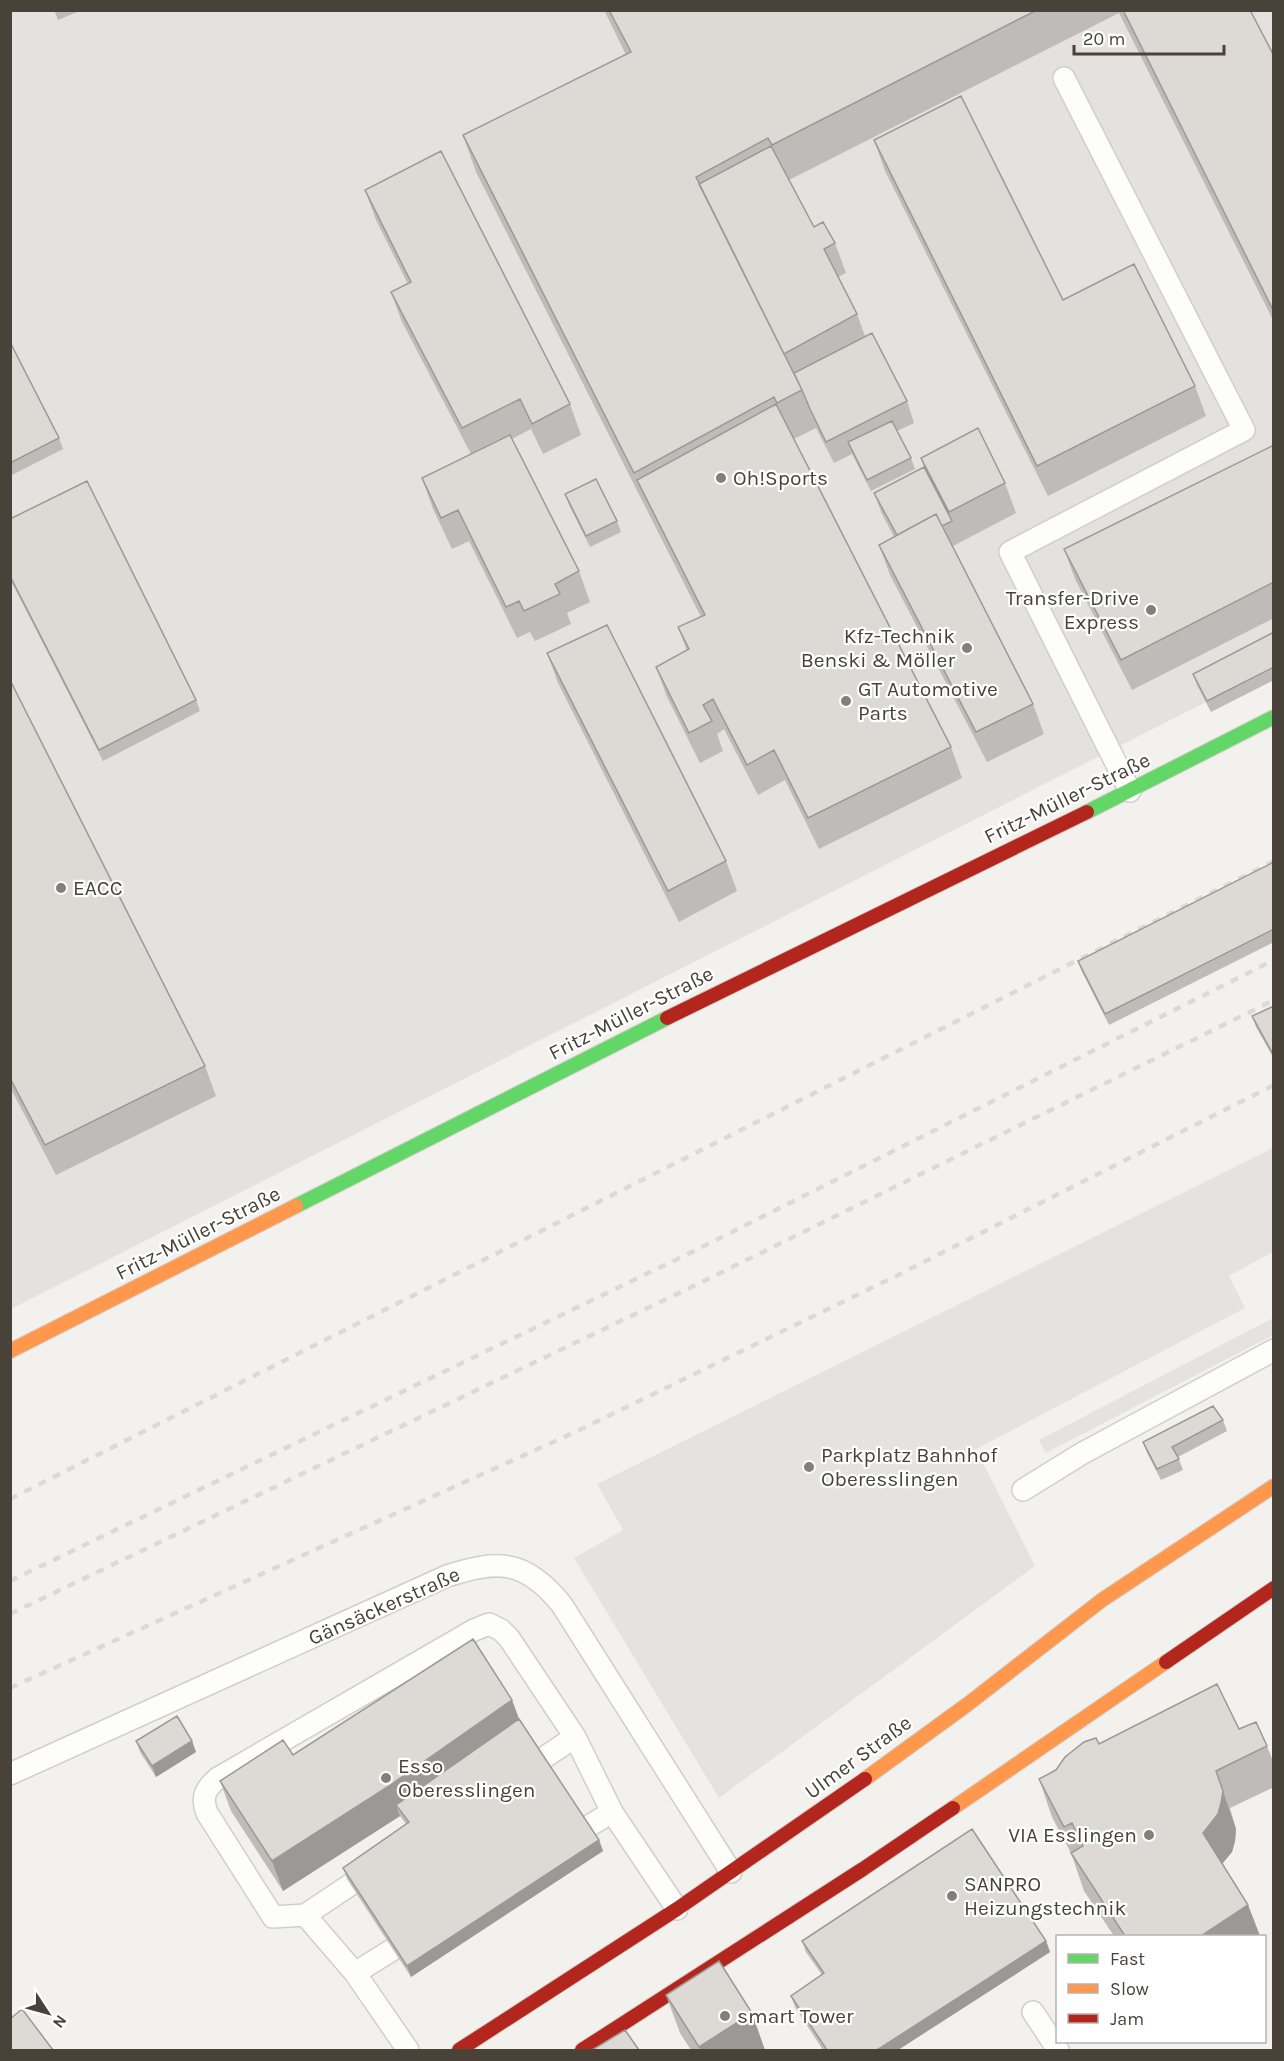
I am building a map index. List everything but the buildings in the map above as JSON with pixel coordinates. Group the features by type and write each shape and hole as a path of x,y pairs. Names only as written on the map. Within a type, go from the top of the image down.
{"main road":[{"name":"Fritz-Müller-Straße","path":"10,1351 747,978 1130,791 1274,717"},
{"name":"Ulmer Straße","path":"459,2050 731,1872 968,1704 1102,1600 1274,1486"},
{"path":"582,2050 863,1869 1274,1588"}],"lane":[{"path":"1064,78 1244,430 1010,552 1130,791"},
{"path":"1023,1490 1081,1454 1274,1350"},
{"name":"Gänsäckerstraße","path":"10,1774 447,1576 485,1566 515,1566 542,1582 562,1605 731,1872"},
{"path":"395,1856 305,1915 273,1917 213,1822 203,1800 207,1787 218,1778 474,1630 489,1624 501,1630 509,1638 575,1737 612,1812 677,1909"},
{"path":"505,1783 575,1737"},
{"path":"552,1849 612,1812"},
{"path":"305,1915 355,1973 408,2050"},
{"path":"355,1973 434,1923"},
{"path":"1034,2012 1058,2050"}],"shaded area":[{"path":"11,11 1273,11 1273,668 11,1309"},
{"name":"Parkplatz Bahnhof Oberesslingen","path":"1273,1148 1273,1252 1229,1276 1245,1308 976,1449 1035,1566 719,1798 574,1558 623,1530 597,1484"},
{"path":"1273,1318 1273,1335 1046,1453 1039,1440"}],"railway":[{"path":"10,1499 1274,861"},
{"path":"10,1581 696,1250 1274,960"},
{"path":"10,1614 704,1281 1274,1000"},
{"path":"10,1688 573,1433 896,1276 1274,1085"}],"traffic: fast":[{"path":"1087,812 1274,717"},
{"path":"296,1206 667,1018"}],"traffic: slow":[{"path":"10,1351 296,1206"},
{"path":"865,1779 968,1704 1102,1600 1274,1486"},
{"path":"953,1808 1166,1662"}],"traffic: jam":[{"path":"667,1018 1087,812"},
{"path":"1166,1662 1274,1588"},
{"path":"459,2050 677,1909 865,1779"},
{"path":"582,2050 863,1869 953,1808"}],"place":[{"name":"Oh!Sports","path":"721,478"},
{"name":"Transfer-Drive Express","path":"1151,610"},
{"name":"Kfz-Technik Benski & Möller","path":"967,648"},
{"name":"GT Automotive Parts","path":"846,701"},
{"name":"EACC","path":"61,888"},
{"name":"Parkplatz Bahnhof Oberesslingen","path":"809,1467"},
{"name":"Esso Oberesslingen","path":"386,1778"},
{"name":"VIA Esslingen","path":"1149,1835"},
{"name":"SANPRO Heizungstechnik","path":"952,1896"},
{"name":"smart Tower","path":"725,2016"}]}
